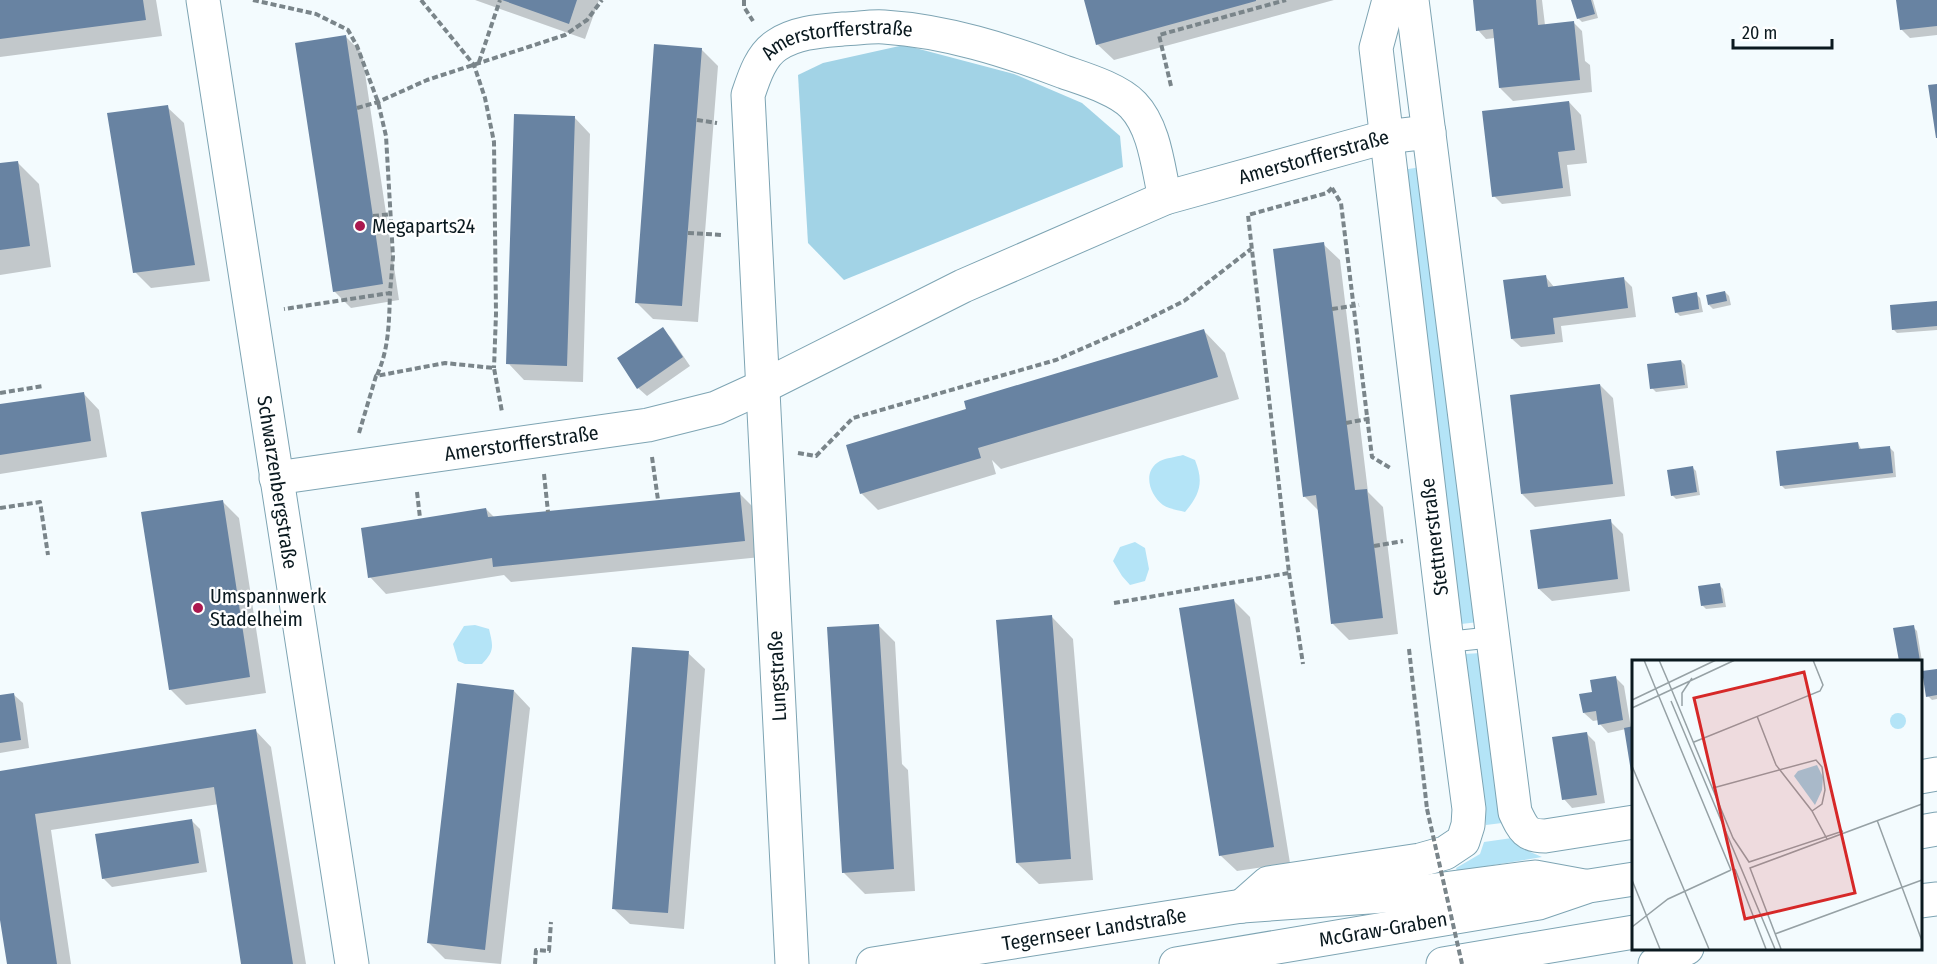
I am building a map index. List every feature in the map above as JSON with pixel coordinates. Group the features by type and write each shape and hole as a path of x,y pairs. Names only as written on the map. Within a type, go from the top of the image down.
{"main road":[{"name":"Schwarzenbergstraße","path":"203,0 352,964"},
{"name":"Stettnerstraße","path":"1242,906 1268,883 1420,860 1444,853 1463,842 1468,825 1469,809 1385,137 1376,48 1389,0"},
{"path":"1412,0 1515,812 1524,830 1535,836 1632,822"},
{"name":"Amerstorfferstraße","path":"762,387 748,94 755,73 776,45 798,35 820,31 882,27 927,32 972,41 1019,55 1096,84 1132,104 1147,125 1165,198"},
{"name":"Amerstorfferstraße","path":"276,478 648,425 716,408 963,286 1165,198 1385,137 1429,132"},
{"name":"Lungstraße","path":"762,387 792,964"},
{"path":"1922,777 1937,774"},
{"path":"1922,832 1937,829"},
{"name":"Tegernseer Landstraße","path":"873,964 1242,906 1398,895 1535,877 1589,886"},
{"path":"1589,886 1632,879"},
{"name":"McGraw-Graben","path":"1176,964 1539,903 1589,886"},
{"path":"1922,902 1937,899"},
{"path":"1443,964 1632,932"},
{"path":"1655,964 1685,949"}],"lane":[{"path":"1447,642 1494,637"}],"path":[{"path":"253,0 316,14 348,30 357,46 378,102 386,136 393,257 388,336 383,361 376,376 349,468"},
{"path":"421,0 476,64 494,142 496,314 494,368 508,445"},
{"path":"476,64 500,0"},
{"path":"357,108 378,102 427,80 565,35 587,20 602,0"},
{"path":"1172,86 1160,35 1286,0"},
{"path":"1303,664 1289,573 1248,215 1327,193 1340,181"},
{"path":"1332,188 1341,203 1370,419 1372,457 1396,471"},
{"path":"373,216 392,214"},
{"path":"765,446 816,456 853,418 1056,360 1184,301 1252,249"},
{"path":"251,315 390,293"},
{"path":"1332,309 1356,305"},
{"path":"376,376 445,363 494,368"},
{"path":"0,393 43,386"},
{"path":"1346,423 1370,419"},
{"path":"648,425 658,500"},
{"path":"0,508 39,501 48,555"},
{"path":"1374,546 1410,540"},
{"path":"1114,603 1289,573"},
{"path":"1409,649 1427,809 1462,964"},
{"path":"535,964 536,951 549,951 551,922"}],"shaded area":[{"path":"904,45 1014,74 1082,103 1120,136 1123,167 844,280 808,243 798,75 823,63"},
{"path":"1421,167 1479,622 1461,624 1402,170"},
{"path":"1183,455 1195,460 1200,481 1197,493 1185,512 1163,505 1158,500 1151,489 1149,476 1154,465 1160,461"},
{"path":"1135,542 1145,548 1149,569 1145,581 1130,585 1113,561 1120,547"},
{"path":"475,625 489,629 491,652 482,664 465,664 458,661 453,644 464,626"},
{"path":"1481,653 1502,823 1486,825 1464,654"},
{"path":"1512,838 1519,847 1542,857 1457,871 1456,868 1480,854 1484,842"}],"building":[{"path":"0,0 143,0 146,20 0,39"},
{"path":"502,0 577,0 569,24"},
{"path":"1084,0 1256,0 1256,1 1096,45"},
{"path":"1473,0 1536,0 1538,25 1574,21 1580,80 1499,88 1493,29 1476,31"},
{"path":"1571,0 1591,0 1595,14 1577,19"},
{"path":"1896,0 1937,0 1937,26 1900,30"},
{"path":"346,35 383,284 333,292 295,43"},
{"path":"654,44 702,48 682,306 635,303"},
{"path":"1937,84 1937,138 1936,138 1928,85"},
{"path":"1569,101 1575,150 1558,152 1563,188 1492,197 1482,111"},
{"path":"168,105 195,265 133,273 107,113"},
{"path":"514,114 575,116 567,366 506,364"},
{"path":"18,161 30,246 0,250 0,163"},
{"path":"1324,242 1355,490 1367,489 1383,618 1331,624 1316,495 1303,497 1273,249"},
{"path":"1546,275 1548,287 1624,277 1628,308 1553,318 1555,334 1511,339 1503,280"},
{"path":"1725,291 1727,301 1708,305 1706,295"},
{"path":"1697,292 1699,309 1675,313 1672,297"},
{"path":"1937,301 1937,326 1892,330 1890,305"},
{"path":"663,327 683,357 637,389 617,358"},
{"path":"1204,329 1218,377 978,448 981,458 860,494 846,445 966,409 964,401"},
{"path":"1681,360 1685,385 1650,389 1647,364"},
{"path":"1600,384 1613,484 1521,494 1510,395"},
{"path":"84,392 91,441 0,455 0,404"},
{"path":"1858,442 1859,449 1890,446 1893,473 1780,486 1776,451"},
{"path":"1693,466 1697,492 1671,496 1667,470"},
{"path":"740,492 745,541 493,567 492,558 368,578 361,528 486,508 488,517"},
{"name":"Umspannwerk Stadelheim","path":"223,500 250,677 169,690 141,512"},
{"path":"1611,519 1618,579 1538,589 1530,530"},
{"path":"1720,583 1723,603 1701,606 1698,586"},
{"path":"1234,599 1274,847 1219,856 1179,608"},
{"path":"1052,615 1071,859 1016,863 996,620"},
{"path":"879,624 894,869 842,873 827,627"},
{"path":"1914,625 1920,660 1899,660 1893,628"},
{"path":"632,647 689,651 668,913 612,909"},
{"path":"1937,669 1937,695 1926,697 1922,671"},
{"path":"1616,676 1623,720 1598,725 1596,711 1583,713 1579,694 1592,692 1590,680"},
{"path":"457,683 514,690 485,950 427,943"},
{"path":"14,693 21,740 0,743 0,695"},
{"path":"1632,726 1632,778 1624,728"},
{"path":"256,729 293,964 241,964 214,787 35,814 57,964 7,964 0,920 0,771"},
{"path":"1587,732 1597,795 1562,800 1552,737"},
{"path":"192,819 199,863 102,879 95,834"}],"place":[{"name":"Megaparts24","path":"360,226"},
{"name":"Umspannwerk Stadelheim","path":"198,608"}]}
